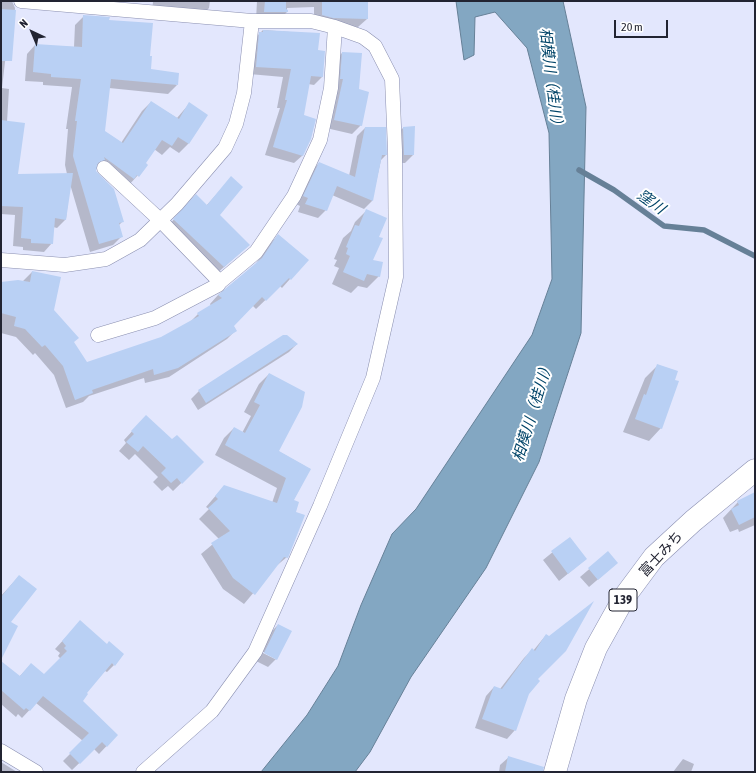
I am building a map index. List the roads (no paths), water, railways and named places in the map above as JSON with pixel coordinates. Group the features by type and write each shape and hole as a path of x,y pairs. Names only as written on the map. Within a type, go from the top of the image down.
{"highway":[{"name":"富士みち","path":"556,772 576,699 596,648 625,596 654,557 693,521 755,470"}],"street":[{"path":"21,1 252,21 311,21 335,27 363,37 375,46 392,79 395,150 396,277 373,378 320,506 255,652 212,711 143,772"},
{"path":"1,260 65,265 106,259 140,240 177,204 225,148 236,124 244,93 252,21"},
{"path":"98,335 155,318 218,285 256,252 294,196 320,140 331,88 335,27"},
{"path":"104,168 160,220 220,282"},
{"path":"1,751 36,772"}],"water":[{"name":"相模川（桂川）","path":"456,1 563,1 586,107 581,333 539,462 486,568 411,677 370,752 355,772 261,772 307,715 338,666 361,605 392,534 416,509 532,335 552,279 549,133 527,48 495,12 475,17 474,55 464,60"}],"waterway":[{"name":"窪川","path":"579,170 614,190 664,226 704,230 755,256"}]}
